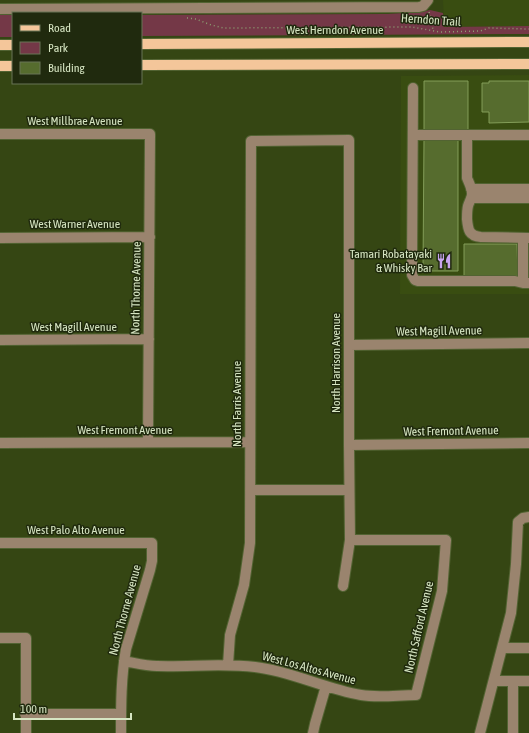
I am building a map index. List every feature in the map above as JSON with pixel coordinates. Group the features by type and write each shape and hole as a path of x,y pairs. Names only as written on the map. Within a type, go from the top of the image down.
{"main road":[{"name":"West Herndon Avenue","path":"142,44 529,42"},
{"path":"0,45 12,45"},
{"path":"142,65 529,64"},
{"path":"0,66 12,66"}],"street":[{"name":"West Herndon Avenue","path":"0,9 28,4 179,8 261,4 419,7 423,6 428,1"},
{"path":"413,88 412,275 418,282 515,281 526,283 526,238 473,236 468,230 467,210 471,193 467,178 467,136"},
{"name":"West Millbrae Avenue","path":"0,134 150,134"},
{"name":"North Thorne Avenue","path":"148,442 150,134"},
{"path":"413,135 529,135"},
{"name":"North Harrison Avenue","path":"251,141 349,140 350,540 343,586"},
{"name":"North Farris Avenue","path":"228,665 230,635 242,591 250,544 251,141"},
{"path":"471,193 529,188"},
{"path":"471,193 529,198"},
{"name":"West Warner Avenue","path":"0,238 150,237"},
{"name":"West Magill Avenue","path":"0,340 148,339"},
{"name":"West Magill Avenue","path":"349,345 529,343"},
{"name":"West Fremont Avenue","path":"0,443 250,442"},
{"name":"West Fremont Avenue","path":"349,444 529,443"},
{"path":"250,490 349,490"},
{"path":"480,733 511,613 516,564 518,522 523,518 529,517"},
{"name":"North Safford Avenue","path":"350,540 446,540 442,591 416,695"},
{"name":"West Palo Alto Avenue","path":"0,543 152,543"},
{"name":"North Thorne Avenue","path":"121,733 124,661 126,649 150,570 152,560 152,543"},
{"path":"0,638 26,638 26,733"},
{"path":"502,648 529,648"},
{"name":"West Los Altos Avenue","path":"124,661 140,665 157,666 253,666 362,695 416,695"},
{"path":"494,681 529,681"},
{"path":"513,681 513,733"},
{"path":"313,733 326,686"},
{"path":"26,714 121,714"}],"path":[{"path":"428,1 433,31"},
{"name":"Herndon Trail","path":"179,8 196,19 224,28 412,27 440,32 480,31 489,28 529,28"}],"shaded area":[{"path":"443,0 529,0 529,26 444,27"},
{"path":"529,75 529,294 400,294 401,76"}],"green space":[{"path":"430,10 443,13 444,27 529,26 529,34 142,36 142,15 387,14 422,12"},
{"path":"0,15 12,15 12,37 0,37"}],"building":[{"path":"424,81 468,81 468,132 424,132"},
{"path":"489,81 529,81 529,122 489,123 489,112 482,112 482,83 489,83"},
{"path":"424,138 458,138 458,271 423,271"},
{"path":"464,244 517,244 518,276 464,277"}],"place":[{"name":"Tamari Robatayaki & Whisky Bar","path":"444,261"}]}
